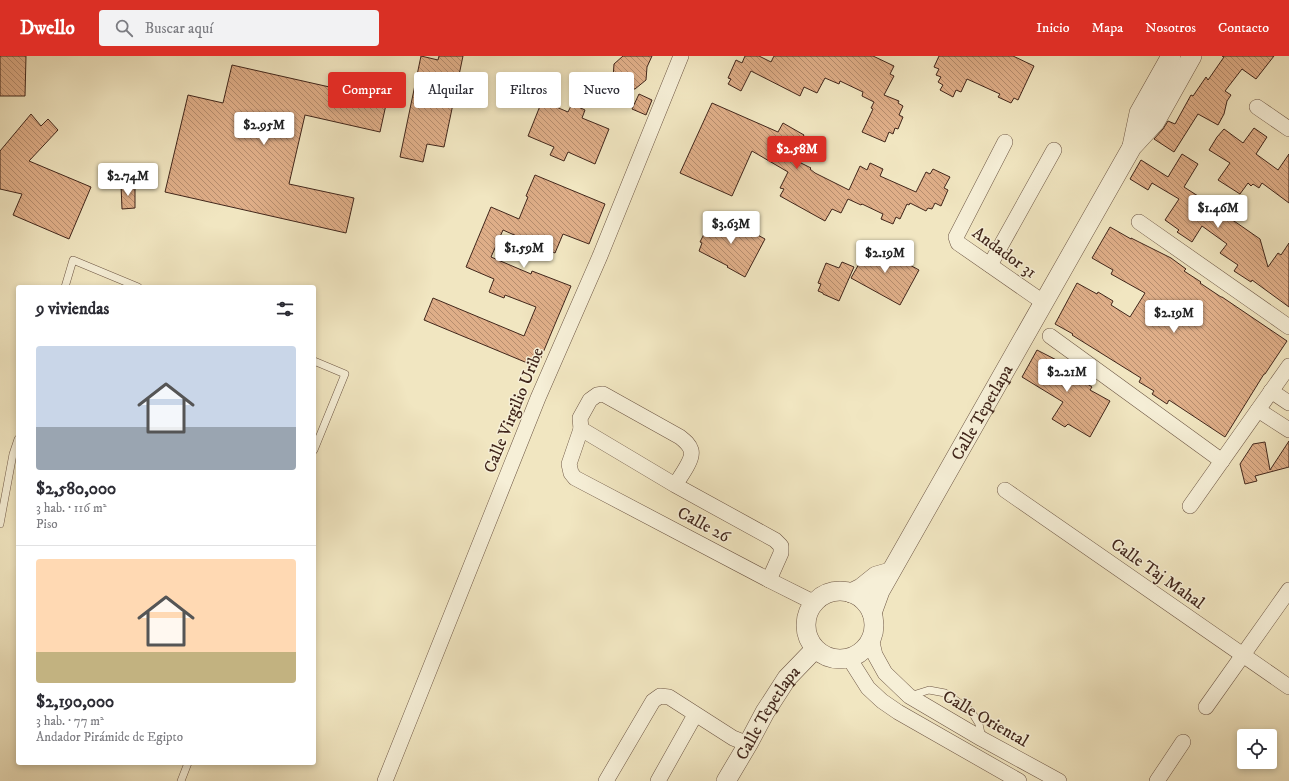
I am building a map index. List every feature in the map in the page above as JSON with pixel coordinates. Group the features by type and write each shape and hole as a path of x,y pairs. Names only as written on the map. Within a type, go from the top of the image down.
{"street":[{"name":"Calle Virgilio Uribe","path":"386,781 538,398 600,256 681,56"},
{"name":"Calle Tepetlapa","path":"1132,147 1139,112 1171,56"},
{"name":"Calle Tepetlapa","path":"872,613 880,591 890,572 1132,147 1155,122 1192,56"},
{"path":"1257,106 1289,129"},
{"name":"Andador 31","path":"1005,142 956,237 958,243 1043,302"},
{"path":"990,265 1054,150"},
{"path":"1139,222 1289,327"},
{"path":"1050,336 1222,461"},
{"path":"1190,506 1289,366"},
{"path":"1271,391 1289,403"},
{"path":"675,485 689,461 692,451 688,444 680,437 603,394 597,395 590,400 580,418 582,429 675,485 775,540 781,546 781,553 769,580"},
{"path":"1258,410 1289,430"},
{"name":"Calle 26","path":"582,429 569,464 571,472 575,478 815,603"},
{"name":"Calle Taj Mahal","path":"1005,490 1289,687"},
{"path":"850,593 861,588 876,576 890,572"},
{"path":"1206,707 1289,590"},
{"path":"835,592 850,593 863,601 872,613 874,626 871,638 868,645 856,655 849,658 831,658 815,649 808,636 807,622 811,609 821,598 835,592"},
{"name":"Calle Oriental","path":"871,638 875,655 885,673 909,696 982,739 1059,781"},
{"name":"Calle Tepetlapa","path":"726,781 765,712 788,678 815,649"},
{"path":"849,658 868,688 882,701 898,712 1019,781"},
{"path":"882,701 896,685"},
{"path":"606,781 653,701 660,696 669,697 733,738 748,744"},
{"path":"658,781 695,715"},
{"path":"1157,781 1183,742"}],"lane":[{"path":"66,285 73,260 133,285"},
{"path":"316,362 345,374 316,445"},
{"path":"0,524 16,445"},
{"path":"909,696 929,690 945,693 971,711 979,724 982,739"},
{"path":"181,781 187,765"}],"building":[{"path":"0,56 26,56 25,96 0,96"},
{"path":"421,56 438,60 439,56 463,56 460,72 418,72"},
{"path":"623,56 652,56 647,67 646,80 635,89 634,72 613,72 614,64"},
{"path":"745,56 759,56 771,62 774,56 873,56 894,66 890,74 894,76 884,95 899,101 898,103 903,106 899,115 903,117 898,129 895,128 893,134 889,132 885,142 862,132 873,109 871,108 874,102 862,96 863,92 840,81 839,84 825,78 817,93 804,87 800,96 751,71 741,91 728,84 731,79 728,78 736,60 742,63"},
{"path":"939,56 1013,56 1034,66 1018,100 1014,98 1011,103 998,97 1000,94 967,79 961,92 956,90 953,97 940,90 943,85 938,82 941,77 936,75 939,69 934,67"},
{"path":"1222,56 1274,56 1256,79 1242,69 1225,91 1231,95 1227,101 1224,114 1218,125 1198,114 1174,152 1154,139 1168,121 1175,124 1191,95 1193,96 1206,77 1208,80 1224,57"},
{"path":"232,65 328,87 328,108 385,108 380,132 305,115 289,184 354,198 346,233 165,192 188,95 223,103"},
{"path":"414,90 414,108 452,108 444,147 427,144 423,162 400,157"},
{"path":"639,94 652,100 646,115 632,109 634,108"},
{"path":"712,103 778,132 783,123 804,135 791,158 811,168 810,169 815,173 849,190 860,166 867,170 870,163 883,169 880,176 916,192 926,172 930,174 933,169 950,177 944,188 948,190 941,206 935,203 932,209 928,208 926,211 910,203 909,205 907,204 900,219 896,217 893,224 881,219 883,214 848,199 841,213 832,209 825,221 780,196 784,189 780,188 788,172 752,151 732,196 680,173"},
{"path":"539,108 559,108 568,112 570,108 581,108 585,110 582,118 609,129 595,164 568,152 564,161 550,155 554,147 528,136"},
{"path":"31,114 41,126 48,119 58,130 29,161 91,187 69,239 13,215 22,194 0,189 0,151"},
{"path":"1254,128 1267,137 1256,154 1278,170 1289,154 1289,203 1262,183 1259,188 1253,184 1251,186 1248,183 1240,194 1218,180 1230,163 1209,150 1217,137 1224,129 1243,143"},
{"path":"1182,154 1198,164 1184,187 1198,196 1195,201 1218,216 1221,212 1260,239 1268,267 1278,253 1281,255 1289,243 1289,307 1252,280 1251,282 1234,271 1238,265 1220,253 1227,244 1202,226 1192,242 1177,232 1179,230 1165,220 1179,199 1152,183 1148,190 1130,179 1141,160 1168,177"},
{"path":"535,175 605,204 589,244 563,234 555,253 503,230 491,257 531,274 532,271 571,286 537,367 424,320 433,298 524,336 536,307 505,295 504,298 489,292 494,279 466,267 491,207 519,219 528,197 526,196"},
{"path":"121,185 135,185 135,208 122,209"},
{"path":"719,214 765,239 745,277 727,267 728,266 699,251 702,243 700,242 712,218 716,220"},
{"path":"1110,227 1171,258 1186,269 1184,271 1201,282 1200,283 1287,341 1264,374 1225,437 1169,400 1167,404 1152,394 1154,391 1139,382 1141,378 1055,324 1077,283 1097,294 1098,292 1113,301 1111,305 1130,317 1145,293 1111,274 1113,270 1092,258"},
{"path":"875,244 887,250 886,252 919,270 900,305 851,278 868,248 871,250"},
{"path":"842,262 854,267 839,301 818,291 821,284 818,283 826,263 839,268"},
{"path":"1037,350 1078,371 1075,376 1092,387 1090,390 1110,401 1090,437 1068,424 1065,427 1052,419 1063,402 1022,377"},
{"path":"1289,441 1289,467 1255,476 1257,481 1245,484 1240,464 1253,444 1265,442 1270,470"}]}
